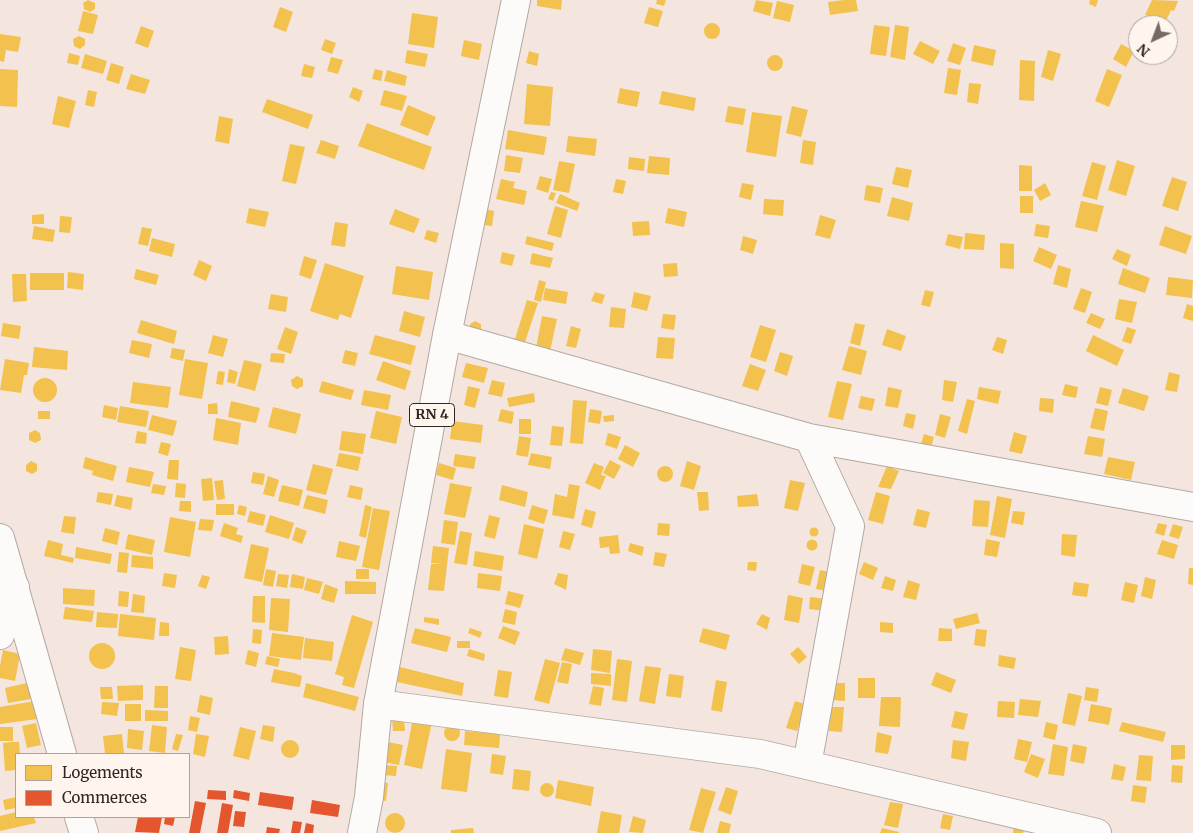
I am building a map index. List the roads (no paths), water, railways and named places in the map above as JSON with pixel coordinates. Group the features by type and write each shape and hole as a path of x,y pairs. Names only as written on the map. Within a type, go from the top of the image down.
{"main road":[{"name":"RN 4","path":"362,833 369,797 378,704 447,335 516,0"},
{"path":"447,335 809,438 1193,507"},
{"path":"807,765 850,526 809,438"},
{"path":"0,538 62,753"},
{"path":"0,634 15,587"},
{"path":"378,704 760,754 1097,833"},
{"path":"79,818 84,833"}]}
